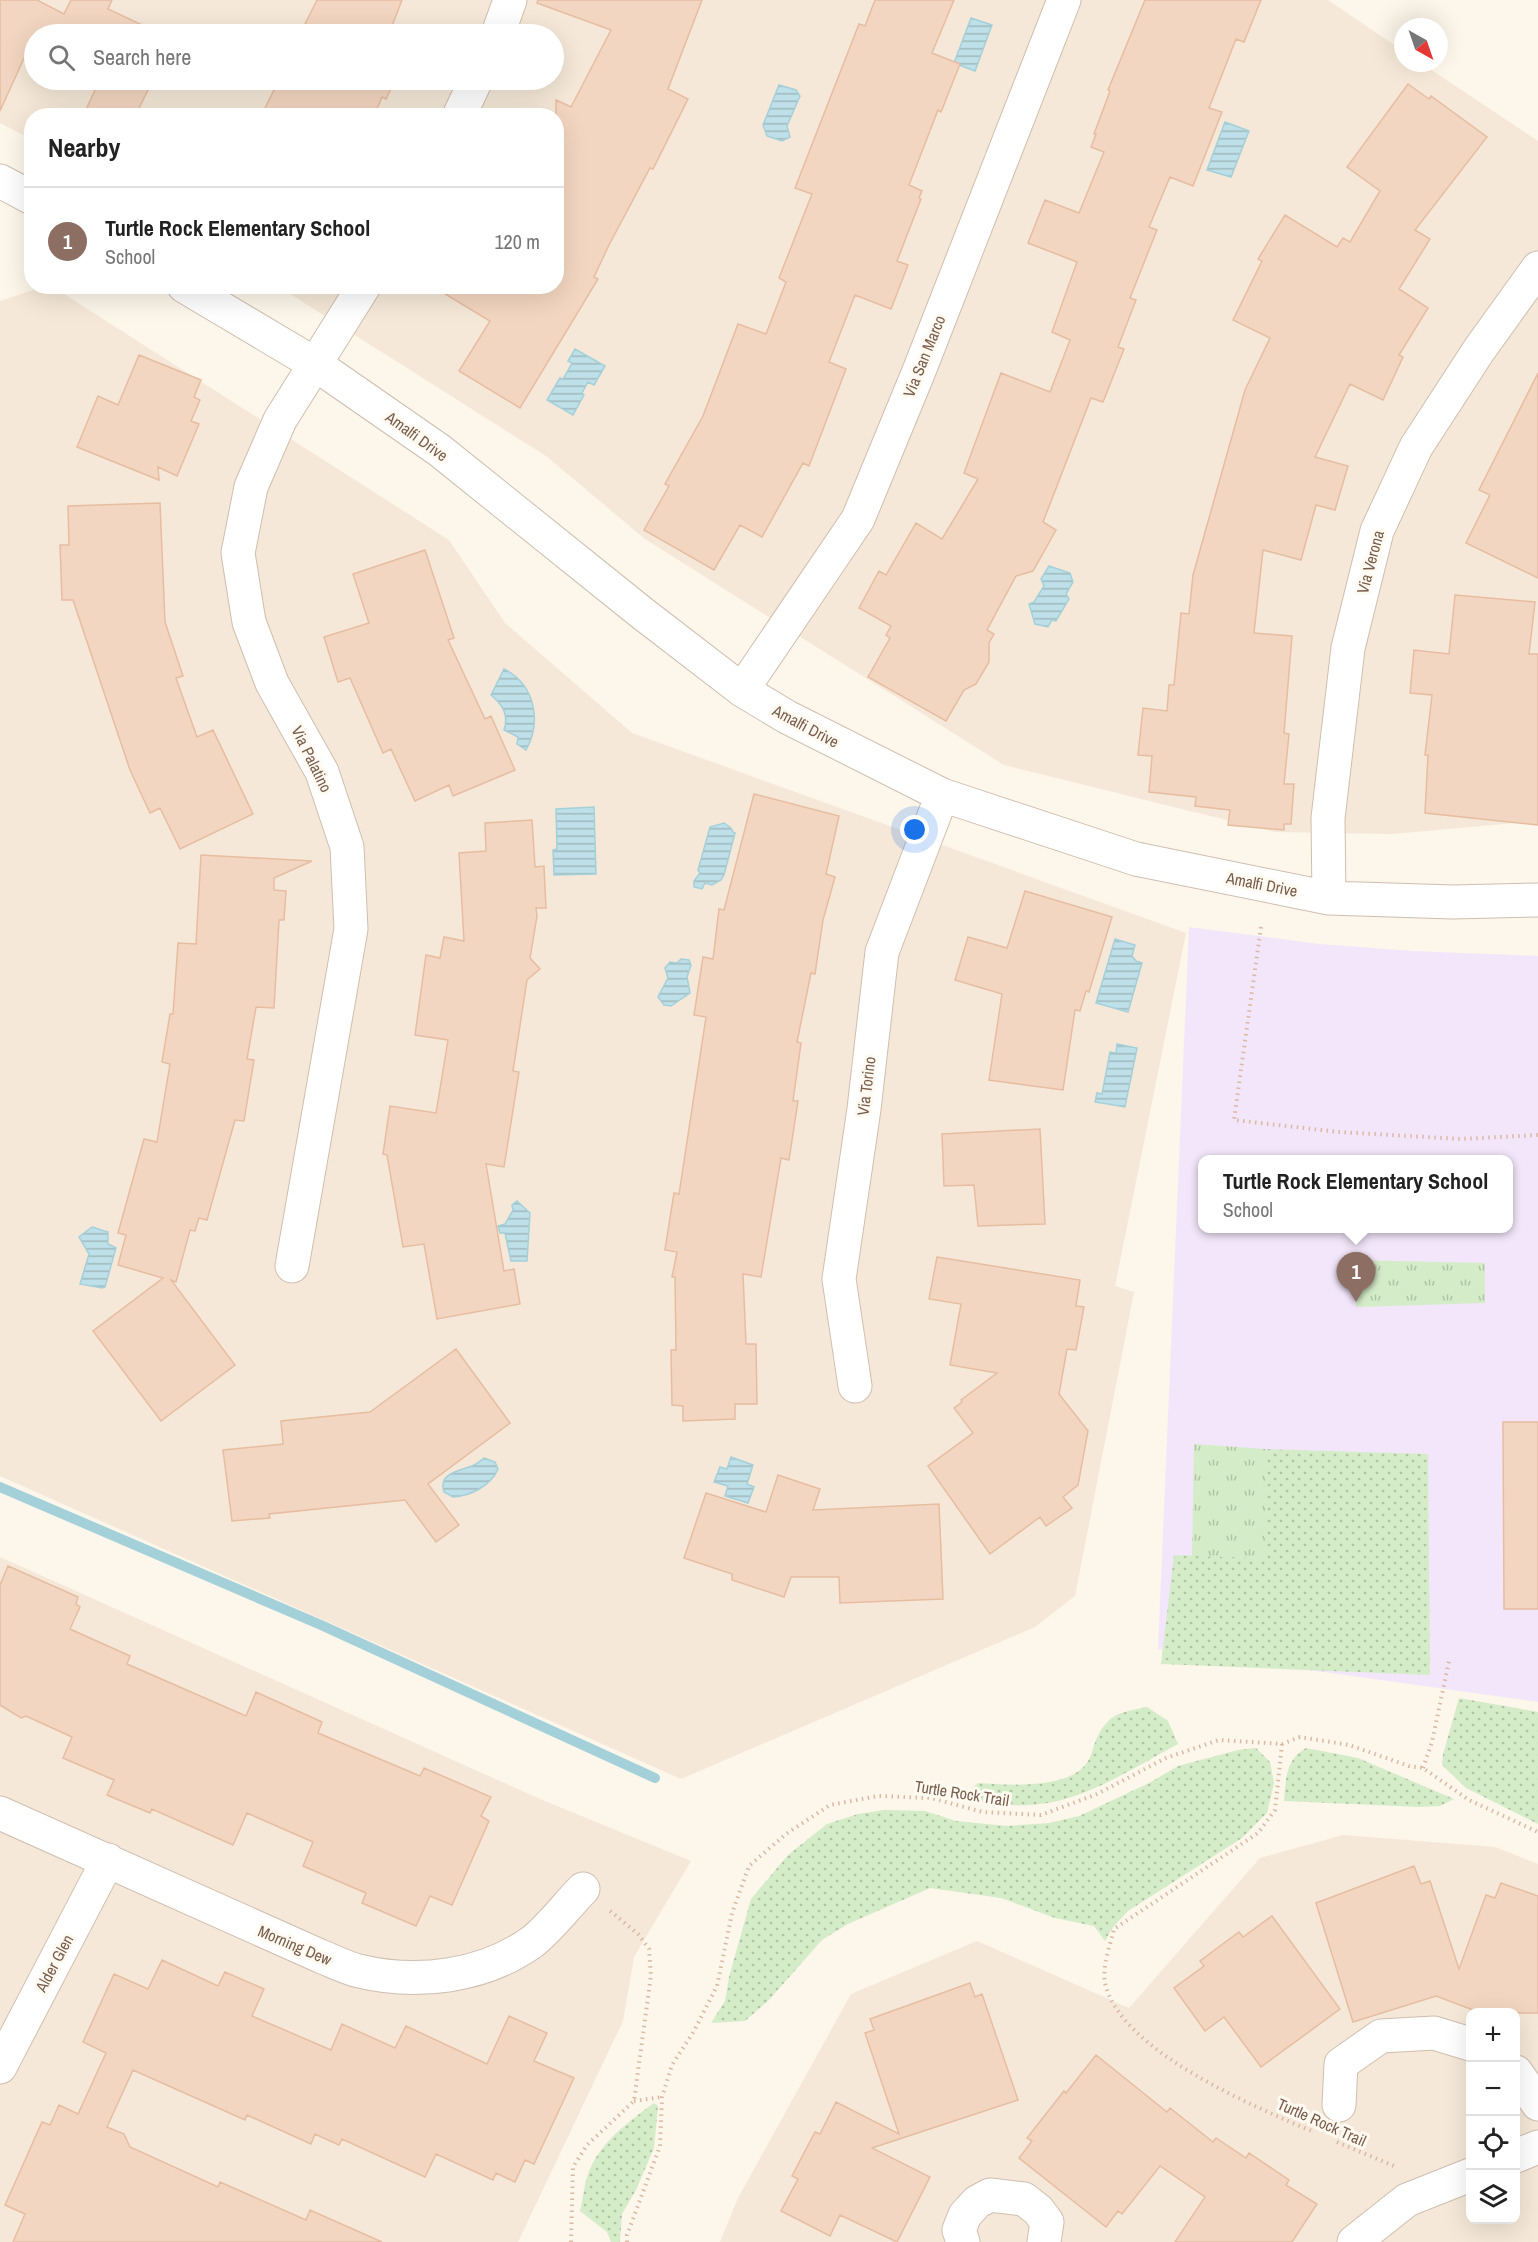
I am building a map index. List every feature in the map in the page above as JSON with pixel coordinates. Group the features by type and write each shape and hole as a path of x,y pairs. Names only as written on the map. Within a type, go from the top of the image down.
{"street":[{"path":"502,24 510,0"},
{"name":"Via San Marco","path":"742,690 858,519 1064,0"},
{"path":"463,108 471,90"},
{"path":"0,181 24,194"},
{"name":"Via Verona","path":"1329,898 1328,818 1348,648 1377,531 1416,447 1479,350 1538,268"},
{"name":"Amalfi Drive","path":"197,294 315,364 438,450 742,690 787,717 942,795 1136,859 1329,898 1453,902 1538,900"},
{"name":"Via Palatino","path":"292,1266 351,929 347,847 322,772 272,682 249,622 238,553 251,487 280,420 359,294"},
{"name":"Via Torino","path":"855,1386 838,1279 864,1109 882,952 942,795"},
{"name":"Morning Dew","path":"0,1813 320,1956 359,1971 396,1977 425,1977 467,1972 509,1957 534,1940 584,1888"},
{"name":"Alder Glen","path":"0,2067 108,1860"},
{"path":"1339,2105 1341,2064 1381,2036 1434,2033 1466,2043"},
{"path":"1520,2079 1538,2104"},
{"path":"1520,2154 1538,2147"},
{"path":"1354,2242 1407,2200 1466,2177"},
{"path":"963,2242 959,2230 965,2215 977,2202 990,2195 1024,2199 1038,2210 1047,2222 1044,2242"}],"path":[{"path":"1261,927 1234,1120 1339,1132 1461,1139 1538,1135"},
{"path":"1423,1768 1432,1742 1449,1661"},
{"name":"Turtle Rock Trail","path":"627,2242 627,2235 660,2146 662,2097 672,2066 694,2031 717,1986 732,1913 749,1866 786,1834 830,1805 878,1796 931,1798 983,1812 1041,1815 1096,1794 1166,1758 1219,1740 1282,1744 1300,1737 1349,1745 1409,1766 1423,1768 1469,1800 1538,1832"},
{"name":"Turtle Rock Trail","path":"1282,1744 1275,1810 1258,1833 1114,1929 1105,1965 1105,1982 1111,2001 1122,2016 1154,2046 1204,2080 1246,2103 1315,2132"},
{"path":"584,1888 638,1934 649,1949 651,1975 634,2101"},
{"path":"571,2242 573,2167 587,2145 634,2101 662,2097"},
{"name":"Turtle Rock Trail","path":"1336,2141 1401,2169 1421,2194"}],"shaded area":[{"path":"0,0 1328,0 1394,45 1394,72 1434,72 1538,141 1538,821 1392,834 1275,832 1004,765 645,539 546,456 290,294 564,294 564,108 24,108 24,135 0,123"},
{"path":"24,293 64,294 449,540 505,623 632,733 1186,933 1115,1286 1134,1292 1075,1596 1035,1627 681,1779 0,1476 0,301"},
{"path":"1189,927 1319,944 1412,951 1538,956 1538,1702 1158,1649"},
{"path":"0,1557 540,1799 691,1861 634,1957 623,2021 518,2242 0,2242"},
{"path":"1343,1835 1495,1847 1538,1864 1538,2242 720,2242 738,2198 851,1994 977,1941 1129,2008 1260,1858"}],"green space":[{"path":"1355,1260 1485,1263 1485,1303 1356,1307"},
{"path":"1194,1444 1265,1449 1265,1558 1192,1556"},
{"path":"1265,1449 1428,1454 1430,1675 1161,1664 1174,1555 1265,1558"},
{"path":"1459,1698 1538,1712 1538,1824 1466,1788 1442,1765"},
{"path":"1147,1707 1168,1721 1178,1744 1117,1778 1069,1798 1042,1804 1008,1805 962,1800 964,1795 978,1783 1038,1784 1068,1777 1080,1770 1088,1761 1096,1740 1111,1719 1122,1713"},
{"path":"1256,1748 1270,1762 1274,1783 1267,1813 1242,1838 1128,1911 1113,1927 1105,1941 1094,1926 1055,1918 1001,1898 930,1888 848,1924 822,1940 768,2001 745,2021 711,2023 725,2001 729,1977 751,1899 788,1855 827,1824 858,1814 884,1810 925,1811 956,1821 1007,1826 1049,1823 1079,1816 1149,1783 1178,1766 1238,1750"},
{"path":"1306,1748 1358,1758 1454,1799 1440,1806 1419,1807 1284,1801 1290,1764"},
{"path":"654,2103 658,2106 654,2148 636,2190 622,2214 620,2242 611,2242 607,2232 580,2211 587,2178 593,2163 607,2143 624,2126"}],"water":[{"path":"971,18 992,25 975,71 954,63"},
{"path":"779,85 796,90 800,96 787,126 790,137 782,141 767,136 763,125"},
{"path":"1225,122 1249,131 1231,177 1207,170"},
{"path":"575,349 605,366 594,385 588,382 573,415 547,400 572,363 568,361"},
{"path":"1049,566 1070,573 1073,582 1066,594 1069,599 1056,621 1052,620 1048,627 1035,624 1029,604 1034,602 1044,586 1041,579"},
{"path":"504,669 523,684 533,705 534,727 526,750 517,744 518,737 504,730 506,720 504,711 491,695"},
{"path":"594,807 596,874 554,875 553,850 557,849 556,809"},
{"path":"724,823 735,833 724,875 721,880 712,885 705,883 702,889 694,887 694,881 700,873 698,870 710,827"},
{"path":"1115,939 1135,945 1132,956 1136,961 1142,963 1128,1012 1096,1003"},
{"path":"681,959 689,960 691,965 687,977 690,993 671,1006 664,1005 658,997 668,978 665,968 670,962 677,963"},
{"path":"1117,1044 1137,1048 1125,1107 1095,1102 1097,1093 1102,1094 1110,1052 1116,1053"},
{"path":"517,1201 530,1213 527,1261 511,1261 505,1233 500,1233 498,1226 505,1224 513,1210 512,1205"},
{"path":"92,1227 108,1232 108,1244 116,1248 105,1287 102,1288 80,1284 89,1254 79,1237"},
{"path":"731,1457 753,1465 747,1484 754,1487 748,1503 725,1496 728,1486 714,1482 720,1467 727,1469"},
{"path":"484,1458 495,1462 498,1469 485,1485 460,1496 453,1497 444,1492 444,1481 447,1477 456,1471 475,1465"}],"building":[{"path":"0,0 37,0 64,14 71,0 112,0 108,9 140,24 24,24 24,58 0,111"},
{"path":"317,0 402,0 393,24 305,24"},
{"path":"538,0 702,0 668,89 688,99 653,169 650,168 609,245 594,277 598,279 520,408 459,371 490,321 445,294 564,294 564,108 556,108 556,100 571,107 611,30 537,3"},
{"path":"875,0 954,0 932,53 960,64 941,112 938,110 909,185 922,191 897,261 908,265 891,309 855,295 829,362 846,369 809,466 803,463 762,537 740,525 714,570 644,530 669,486 665,484 703,416 738,324 766,334 786,282 779,278 812,194 795,188 859,24 865,26"},
{"path":"1145,0 1261,0 1244,42 1236,39 1209,108 1222,112 1193,186 1170,177 1149,227 1157,230 1130,298 1136,300 1118,347 1124,349 1103,402 1091,398 1043,522 1056,530 1033,571 1016,576 987,630 994,634 989,643 989,662 976,684 964,690 946,721 868,677 890,638 886,635 891,626 859,608 879,571 886,575 916,523 942,539 978,479 964,473 1001,373 1050,392 1070,340 1052,332 1077,262 1028,243 1045,200 1079,213 1104,152 1091,147 1096,134 1094,134 1110,91 1108,90"},
{"path":"1408,84 1429,99 1431,96 1487,137 1415,230 1430,239 1399,289 1428,308 1399,355 1403,357 1383,400 1350,384 1315,457 1348,466 1335,510 1316,505 1301,560 1263,550 1254,633 1292,636 1284,733 1289,734 1284,784 1294,784 1291,824 1284,824 1284,830 1228,825 1230,810 1195,806 1196,797 1149,792 1152,756 1138,755 1143,708 1167,711 1169,685 1174,685 1181,613 1189,614 1193,575 1245,390 1270,338 1233,320 1262,261 1258,259 1285,215 1337,247 1343,238 1350,242 1380,191 1347,167"},
{"path":"95,90 148,90 139,108 87,108"},
{"path":"274,90 390,90 386,99 382,97 377,108 265,108"},
{"path":"139,355 201,380 194,397 200,400 191,421 199,424 177,476 158,467 159,480 77,447 98,396 118,405"},
{"path":"1538,373 1538,578 1466,543 1490,495 1479,490"},
{"path":"160,503 165,622 183,676 176,678 197,737 213,730 253,814 180,849 160,808 150,813 130,770 73,600 62,600 60,545 69,545 68,506"},
{"path":"425,550 454,638 448,640 485,719 491,716 515,770 453,796 449,785 415,801 391,749 383,753 350,678 338,682 324,637 369,623 353,574"},
{"path":"1455,595 1535,602 1529,654 1538,654 1538,825 1425,813 1428,755 1425,755 1432,695 1410,693 1414,650 1449,654"},
{"path":"754,794 839,816 826,874 835,877 823,920 815,974 811,973 797,1042 801,1043 793,1101 798,1101 789,1160 781,1158 761,1277 743,1274 746,1344 756,1344 757,1404 735,1404 735,1419 683,1421 683,1406 672,1405 671,1350 676,1350 675,1277 672,1277 677,1252 665,1250 674,1193 679,1194 706,1017 694,1015 703,957 713,959 719,909 724,910"},
{"path":"532,820 535,867 544,866 546,908 536,908 537,916 530,958 540,969 527,980 513,1071 519,1072 504,1167 486,1164 504,1271 514,1269 520,1304 437,1319 424,1244 403,1247 387,1155 383,1154 390,1106 436,1113 448,1040 415,1035 426,955 440,958 444,937 464,941 459,853 486,851 485,823"},
{"path":"201,855 312,861 274,878 274,890 286,891 284,920 279,920 274,1008 256,1007 247,1059 254,1060 244,1121 235,1120 207,1220 199,1218 195,1231 190,1230 176,1282 171,1280 235,1365 161,1421 93,1331 163,1278 118,1265 126,1235 118,1233 144,1139 157,1142 170,1064 162,1062 170,1014 173,1014 178,943 196,944"},
{"path":"1025,891 1112,917 1089,992 1086,991 1080,1011 1075,1010 1063,1090 989,1080 1002,994 955,980 968,937 1007,948"},
{"path":"1040,1129 1045,1224 978,1226 974,1185 944,1186 942,1134"},
{"path":"937,1257 1080,1280 1076,1306 1084,1307 1076,1350 1067,1349 1059,1394 1088,1431 1078,1485 1063,1497 1072,1508 1046,1526 1040,1517 990,1554 928,1466 973,1433 954,1408 997,1373 950,1365 961,1304 929,1299"},
{"path":"456,1349 510,1423 428,1484 459,1525 436,1542 405,1500 269,1514 270,1518 232,1521 223,1450 283,1444 281,1421 370,1412"},
{"path":"1503,1422 1538,1422 1538,1609 1504,1609"},
{"path":"778,1475 820,1489 813,1510 939,1504 943,1599 840,1603 839,1577 791,1577 784,1597 732,1580 732,1574 684,1558 706,1493 766,1512"},
{"path":"8,1566 78,1597 76,1604 80,1607 70,1629 130,1656 127,1664 246,1716 256,1692 322,1722 318,1733 420,1776 424,1768 491,1797 481,1816 489,1821 452,1905 430,1896 416,1926 362,1903 366,1893 303,1866 313,1842 247,1813 233,1845 152,1809 150,1813 107,1795 114,1780 63,1758 72,1737 26,1716 21,1718 0,1705 0,1585"},
{"path":"1414,1866 1421,1884 1430,1881 1459,1969 1486,1895 1495,1898 1501,1883 1538,1896 1538,2013 1520,2013 1520,2008 1468,2008 1436,1996 1353,2022 1316,1903"},
{"path":"1272,1916 1340,2009 1261,2067 1224,2017 1205,2031 1174,1988 1204,1966 1200,1961 1239,1932 1243,1937"},
{"path":"162,1960 218,1986 225,1972 264,1989 252,2016 331,2050 342,2024 395,2048 406,2026 487,2064 509,2016 547,2033 534,2061 574,2078 534,2164 525,2160 515,2182 496,2173 493,2180 436,2154 425,2177 342,2139 339,2145 315,2134 311,2144 247,2115 245,2120 133,2070 107,2127 124,2134 130,2147 218,2187 220,2182 306,2220 310,2210 382,2242 13,2242 25,2214 5,2205 42,2122 50,2125 59,2105 78,2114 106,2053 83,2042 114,1974 148,1989"},
{"path":"970,1983 975,1997 982,1994 1018,2100 872,2148 930,2177 897,2242 840,2215 830,2236 781,2211 798,2179 792,2176 815,2132 820,2134 836,2102 899,2134 865,2033 874,2030 870,2019"},
{"path":"1096,2055 1167,2112 1170,2108 1213,2142 1216,2138 1246,2158 1249,2153 1289,2180 1286,2185 1317,2204 1292,2242 1175,2242 1205,2197 1160,2166 1122,2214 1118,2211 1106,2227 1019,2158 1032,2141 1027,2138"}],"waterway":[{"path":"0,1487 321,1625 655,1778"}],"place":[{"name":"Turtle Rock Elementary School","path":"1356,1302"}]}
